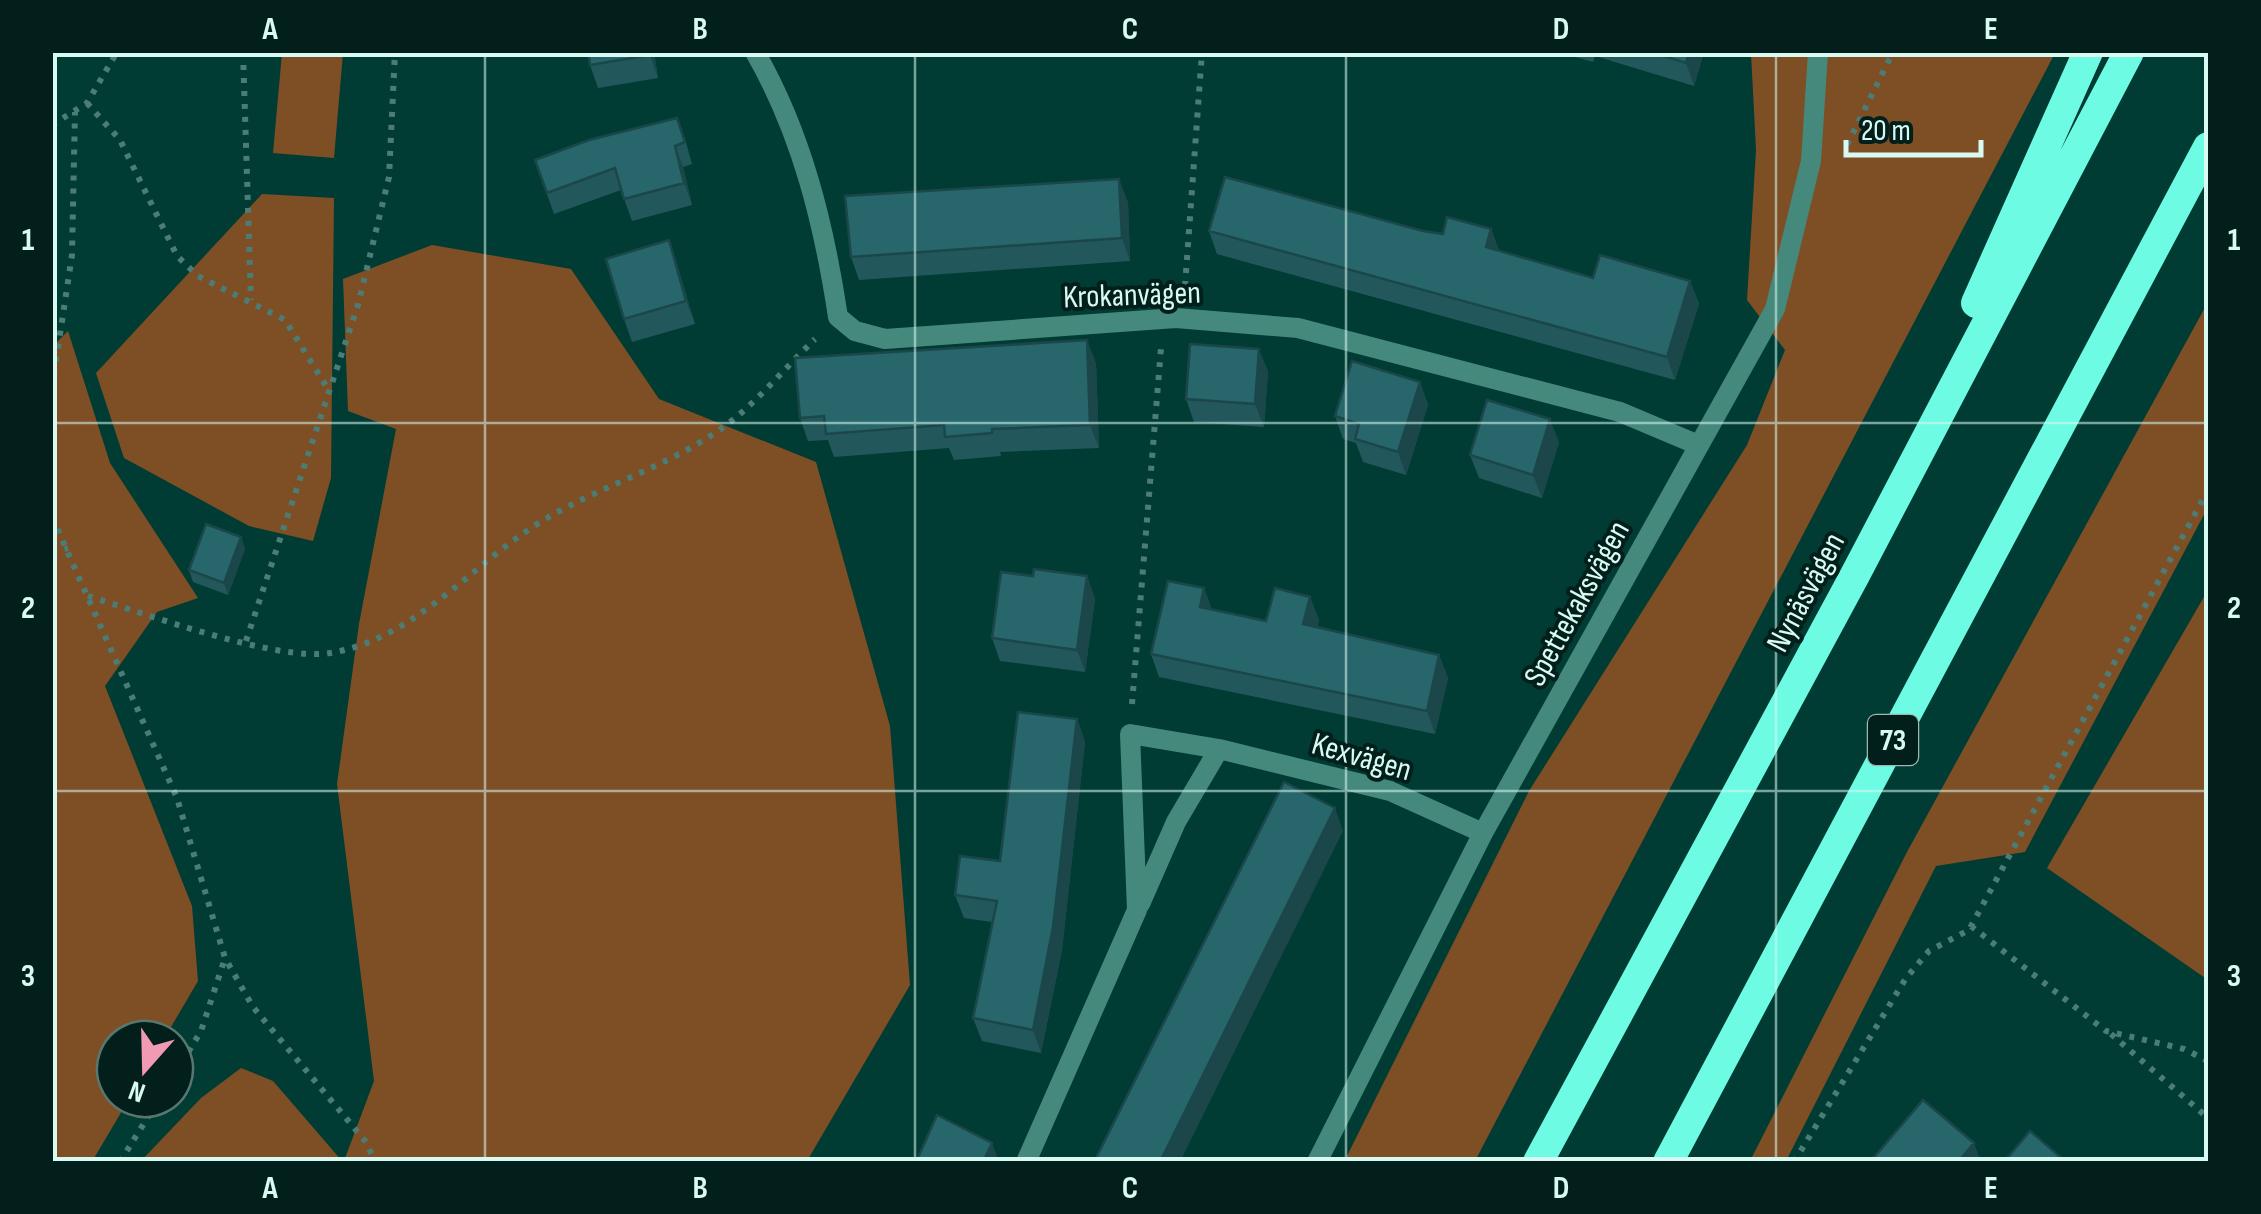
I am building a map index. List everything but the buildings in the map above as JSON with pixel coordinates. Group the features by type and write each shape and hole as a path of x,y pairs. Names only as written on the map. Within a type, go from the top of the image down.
{"highway":[{"path":"1855,575 2088,52"},
{"name":"Nynäsvägen","path":"1538,1162 1855,575 2128,52"},
{"name":"73","path":"1668,1162 2208,147"},
{"path":"2117,318 2208,164"}],"street":[{"path":"755,52 780,96 820,216 838,317"},
{"name":"Spettekaksvägen","path":"1316,1162 1483,834 1696,444 1775,309 1810,161 1818,52"},
{"name":"Krokanvägen","path":"838,317 856,331 885,339 1176,318 1298,328 1620,412 1696,444"},
{"path":"1130,734 1137,910"},
{"name":"Kexvägen","path":"1130,734 1219,750 1390,790 1483,834"},
{"path":"1026,1162 1176,822 1219,750"}],"path":[{"path":"52,125 88,104 117,52"},
{"path":"243,52 251,300"},
{"path":"246,642 358,304 389,177 395,52"},
{"path":"1130,734 1160,350 1185,290 1202,52"},
{"path":"1810,161 1836,166 1894,52"},
{"path":"88,104 120,140 177,256 198,276 284,320 328,389"},
{"path":"52,387 72,255 74,112"},
{"path":"88,596 246,642 330,654 415,621 470,572 546,518 656,466 733,420 838,317"},
{"path":"1794,1162 1906,978 1929,951 1971,926 2208,490"},
{"path":"52,517 177,798 225,958 253,1007 366,1142 375,1162"},
{"path":"52,553 68,548"},
{"path":"1971,926 2106,1031 2208,1118"},
{"path":"195,1042 225,958"},
{"path":"2106,1031 2184,1049 2208,1062"},
{"path":"120,1162 147,1119"}],"shaded area":[{"path":"282,53 343,53 334,158 273,153"},
{"path":"1751,53 2055,53 1475,1161 1344,1162 1529,791 1747,445 1785,350 1747,300 1756,150"},
{"path":"262,194 334,198 331,478 313,541 249,526 124,458 96,373"},
{"path":"432,245 571,269 659,399 816,462 890,726 910,985 807,1161 344,1161 374,1081 337,784 359,624 396,429 348,411 343,279"},
{"path":"2208,302 2208,507 2025,852 1936,866 1786,1161 1750,1161 1907,852"},
{"path":"68,331 110,463 198,598 157,612 105,686 192,906 198,981 176,1019 95,1019 95,1119 117,1119 93,1160 97,1162 52,1161 52,347"},
{"path":"2208,590 2208,980 2047,868"},
{"path":"241,1068 273,1081 342,1161 141,1161 181,1119 195,1119 195,1104"}]}
